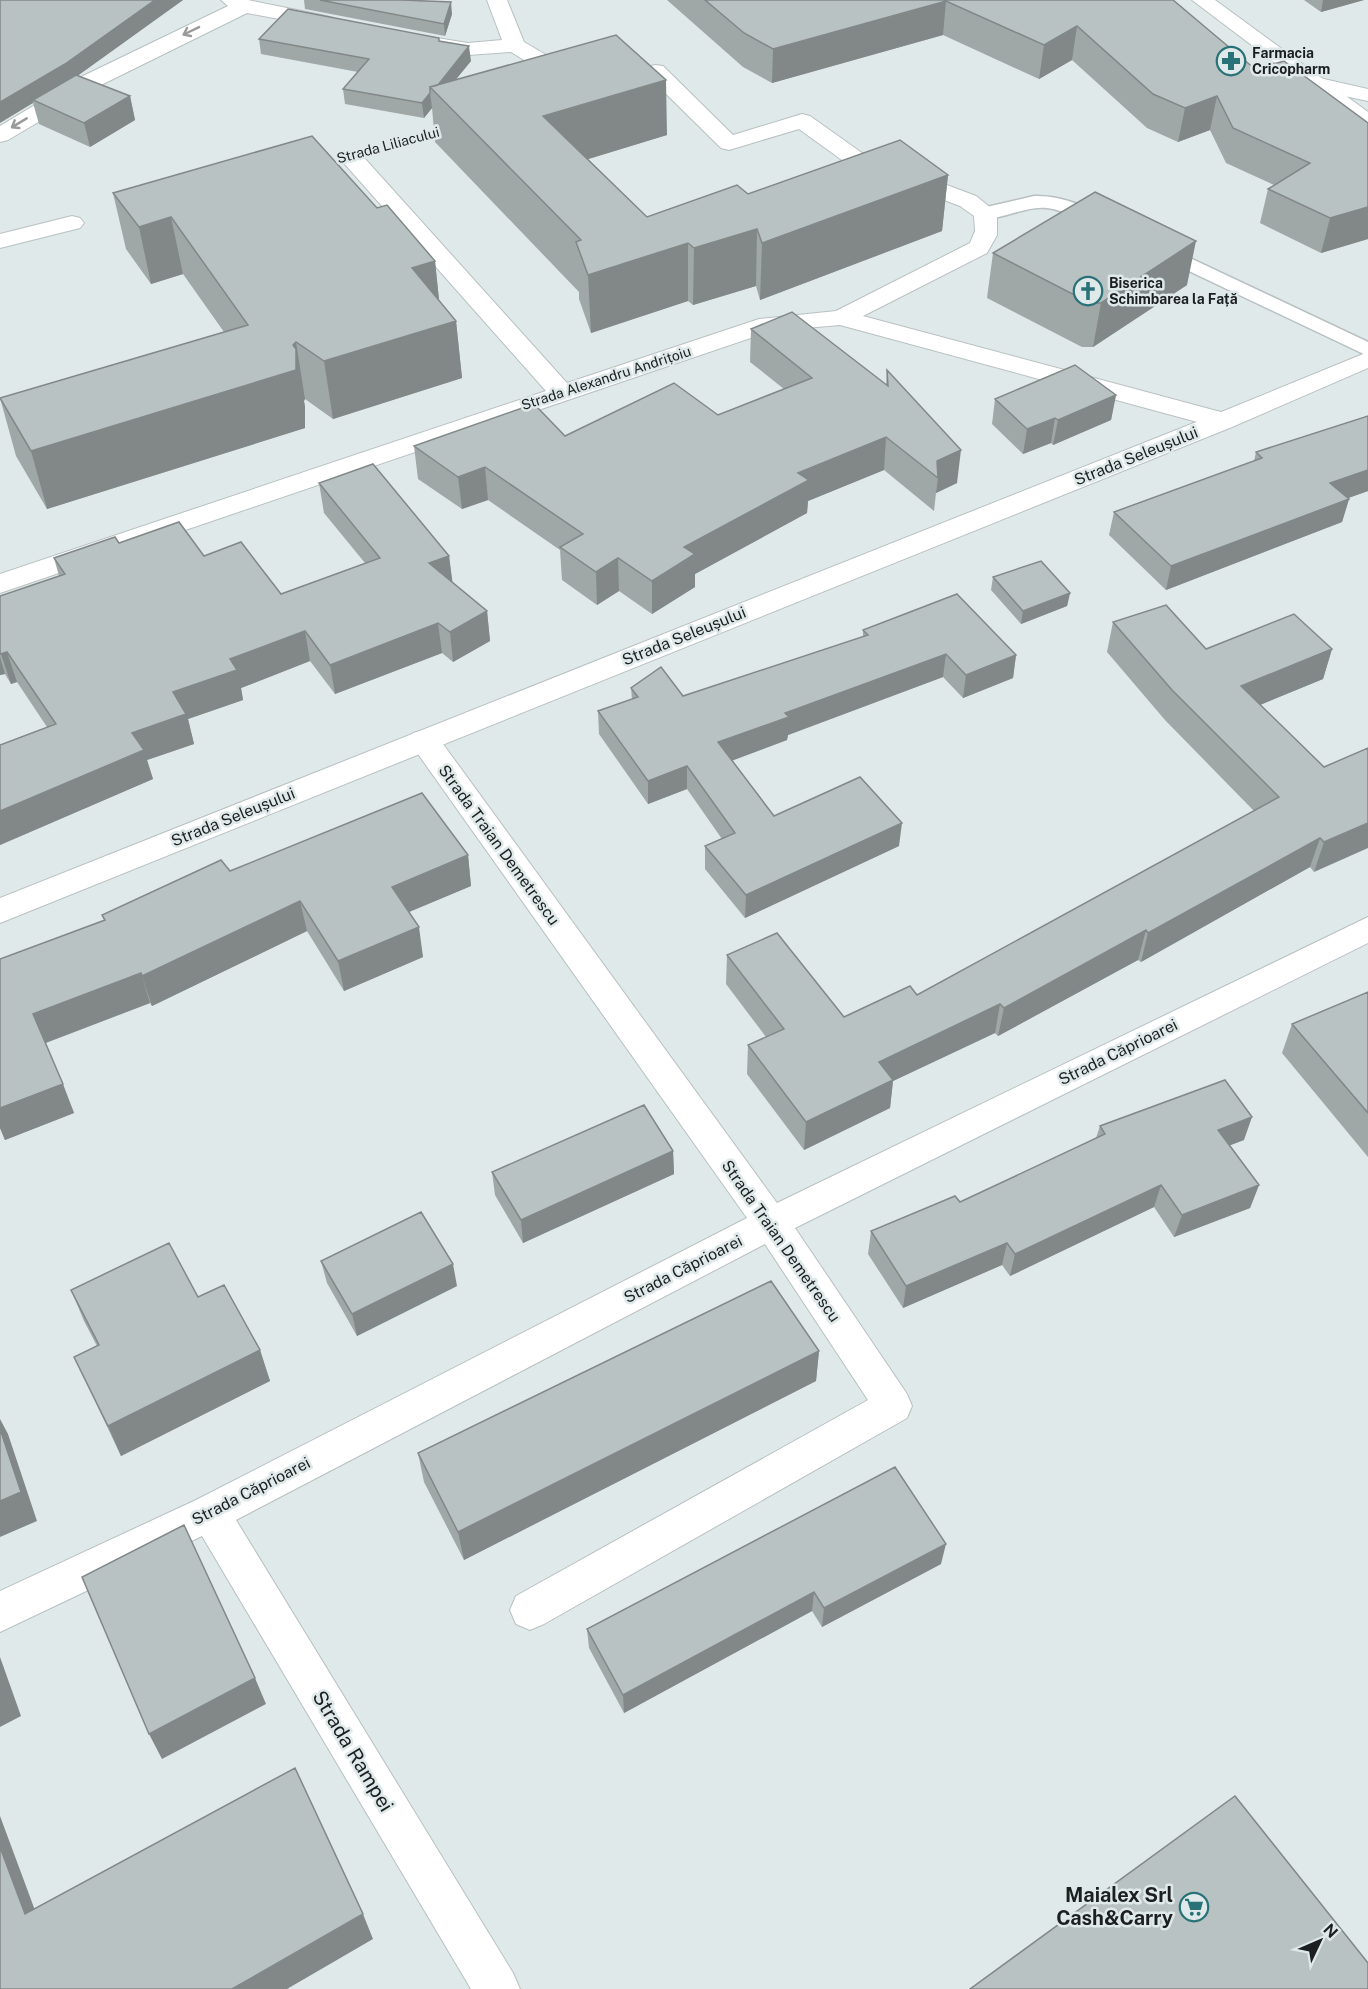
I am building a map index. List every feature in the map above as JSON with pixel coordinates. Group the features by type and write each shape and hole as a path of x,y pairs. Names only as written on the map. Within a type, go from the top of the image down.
{"street":[{"path":"497,0 514,45"},
{"path":"1202,0 1368,122"},
{"path":"0,135 91,81 238,3 344,26"},
{"path":"400,37 468,49 514,45 589,90"},
{"path":"611,84 655,71 729,143 802,121 854,158 968,201 985,213 988,227 986,239 979,248 841,318"},
{"path":"1315,83 1368,95"},
{"path":"350,156 561,392"},
{"path":"0,241 72,223"},
{"name":"Strada Alexandru Andrițoiu","path":"0,584 561,392 768,324 841,318 1223,421"},
{"name":"Strada Seleușului","path":"0,912 1223,421 1368,359"},
{"name":"Strada Traian Demetrescu","path":"424,740 771,1223 893,1406 530,1610"},
{"name":"Strada Căprioarei","path":"0,1612 210,1513 771,1223 1368,929"},
{"name":"Strada Rampei","path":"210,1513 497,1989"}],"lane":[{"path":"985,213 1041,199 1061,202 1368,350"}],"path":[{"name":"Strada Liliacului","path":"350,156 441,131"}],"building":[{"path":"0,0 155,0 65,64 0,102"},
{"path":"320,0 402,0 451,2 444,24"},
{"path":"705,0 1173,0 1255,69 1284,61 1368,123 1368,207 1330,218 1268,189 1310,163 1233,128 1217,96 1185,108 1153,94 1077,26 1044,45 946,1 773,49 744,33"},
{"path":"288,9 439,38 439,41 469,46 438,85 430,87 430,93 422,103 343,89 369,59 259,39"},
{"path":"616,35 666,80 543,116 647,217 737,185 748,194 900,140 948,175 762,243 757,229 694,248 688,243 588,275 576,242 581,240 430,87"},
{"path":"76,75 130,96 84,123 33,100"},
{"path":"312,136 377,208 387,205 435,261 412,268 456,321 324,361 296,342 293,345 296,349 296,370 31,451 0,398 248,325 171,217 139,227 113,193"},
{"path":"1095,192 1196,241 1101,303 1090,303 993,253"},
{"path":"792,312 888,386 887,370 961,450 937,461 938,478 886,437 798,473 809,480 684,547 695,554 652,581 618,558 596,572 560,547 583,534 485,467 458,477 414,446 525,407 537,407 565,436 674,383 718,415 812,378 751,329"},
{"path":"1075,365 1116,395 1058,420 1055,418 1027,429 995,399"},
{"path":"1368,416 1368,470 1330,483 1349,499 1171,566 1114,512 1262,458 1256,452"},
{"path":"373,464 449,556 429,563 487,611 450,632 438,623 330,665 305,631 230,659 237,670 173,692 186,714 132,733 144,750 0,811 0,745 56,724 7,652 1,654 0,652 0,596 65,574 54,558 115,537 119,543 179,522 204,556 241,542 281,594 380,558 319,483"},
{"path":"1041,561 1070,593 1023,611 993,577"},
{"path":"957,594 1016,655 966,675 946,654 785,713 789,717 718,742 774,816 860,777 902,823 746,895 705,846 735,833 687,766 648,781 598,711 638,697 631,688 661,667 683,696 868,635 863,630"},
{"path":"1166,605 1206,649 1294,614 1332,649 1241,686 1324,767 1368,748 1368,823 1324,842 1320,838 1148,933 1146,930 1004,1008 1000,1004 879,1062 893,1080 806,1122 748,1045 784,1029 727,955 777,933 844,1017 910,986 917,995 1279,797 1172,690 1113,622"},
{"path":"422,793 468,855 392,887 419,927 338,961 300,901 142,976 141,973 33,1014 63,1084 0,1108 0,959 105,920 102,915 221,860 230,871"},
{"path":"1368,992 1368,1113 1292,1024"},
{"path":"1225,1080 1252,1117 1218,1130 1259,1185 1182,1215 1161,1185 1015,1254 1007,1243 906,1286 871,1231 955,1196 960,1202 1105,1134 1100,1126"},
{"path":"644,1105 673,1151 521,1220 492,1172"},
{"path":"421,1212 453,1264 352,1314 321,1261"},
{"path":"169,1243 198,1297 224,1285 260,1350 108,1426 74,1357 99,1345 71,1290"},
{"path":"771,1281 819,1351 458,1532 418,1453"},
{"path":"0,1429 21,1492 0,1501"},
{"path":"895,1467 946,1544 824,1608 814,1592 623,1695 587,1629"},
{"path":"184,1525 255,1678 149,1734 82,1577"},
{"path":"295,1768 363,1914 232,1989 0,1989 0,1847 25,1914"},
{"name":"Maialex Srl Cash&Carry","path":"1235,1796 1368,1963 1368,1989 970,1989"}],"place":[{"name":"Farmacia Cricopharm","path":"1231,61"},
{"name":"Biserica Schimbarea la Față","path":"1088,291"},
{"name":"Maialex Srl Cash&Carry","path":"1194,1907"}]}
